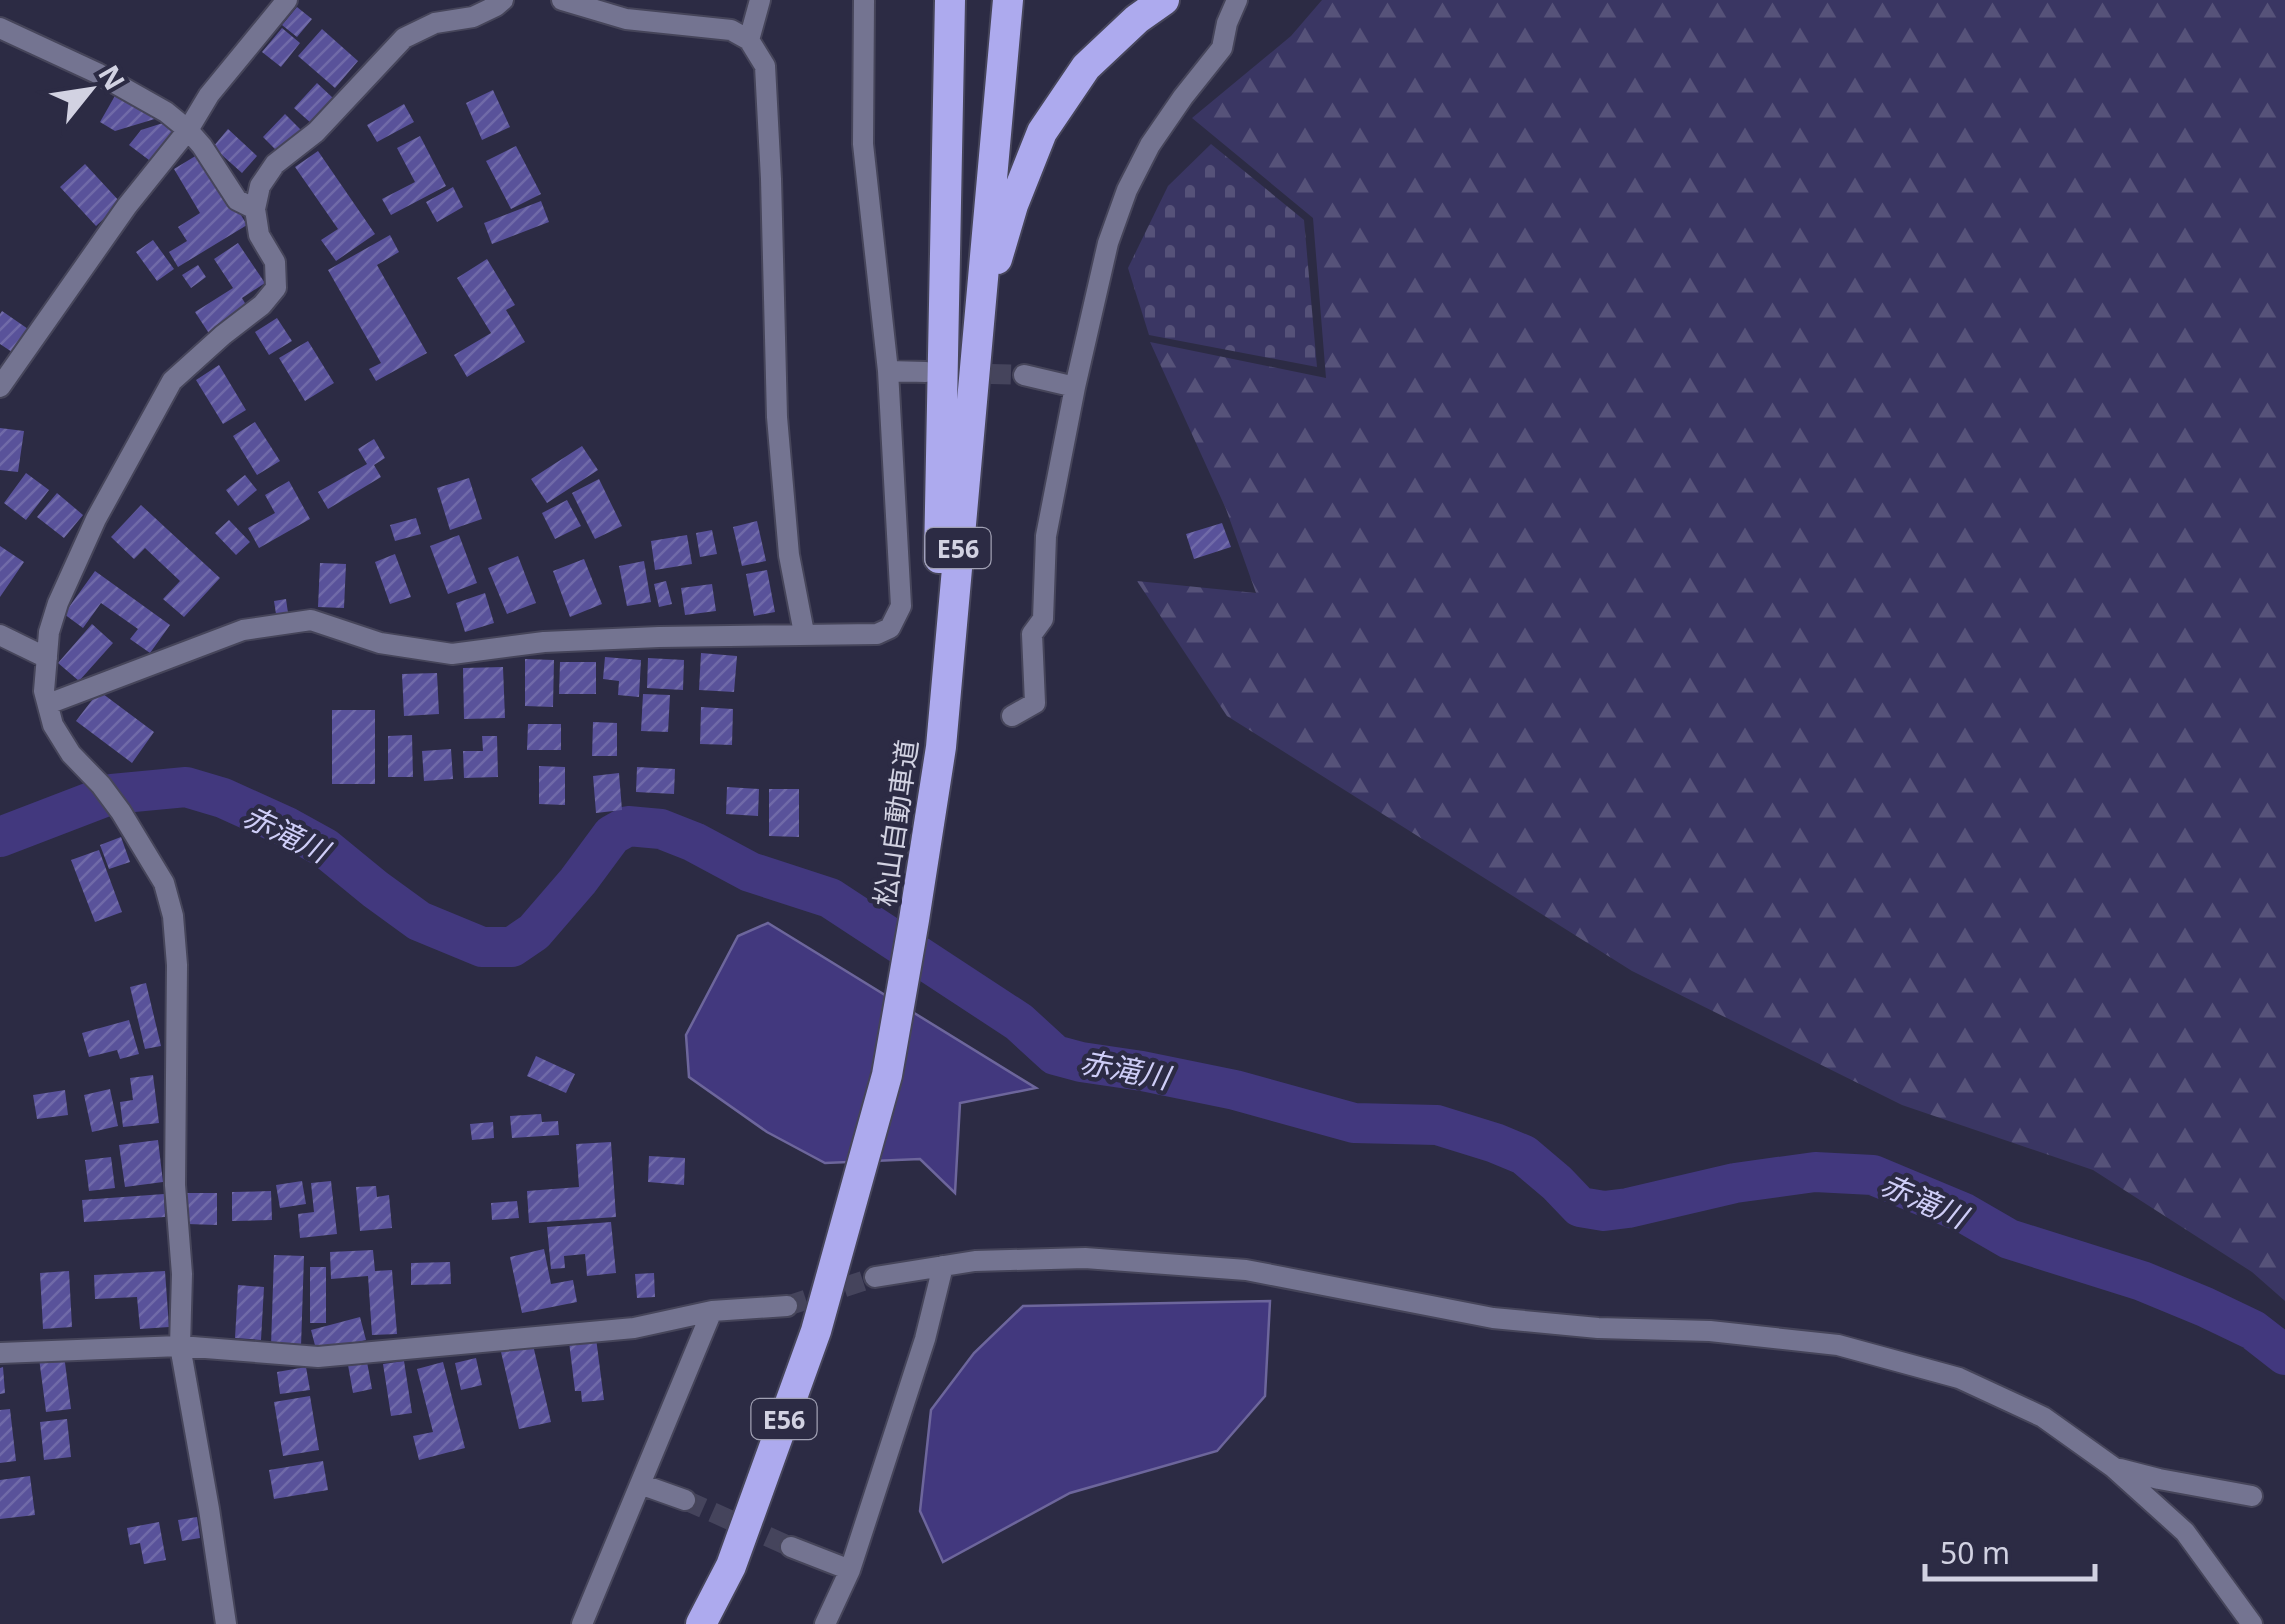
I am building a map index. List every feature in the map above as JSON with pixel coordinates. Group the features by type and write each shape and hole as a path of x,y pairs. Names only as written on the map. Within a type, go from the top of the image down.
{"highway":[{"path":"936,776 950,0"},
{"name":"松山自動車道","path":"700,1624 731,1566 816,1331 886,1075 936,776 1008,0"},
{"path":"979,320 1014,205 1042,132 1086,67 1137,19 1164,0"}],"street":[{"path":"0,386 127,206 287,0"},
{"path":"226,1624 180,1346 182,1274 175,1185 178,965 174,916 164,883 120,812 102,785 71,754 54,724 44,691 48,632 96,518 172,380 262,305 276,288 276,262 259,235 255,209 260,186 275,164 316,132 404,38 435,23 473,17 502,0"},
{"path":"562,0 626,18 731,30 749,40 765,66 777,416 788,555 804,634"},
{"path":"749,40 760,0"},
{"path":"48,704 243,630 310,620 380,643 452,654 544,642 878,634 890,628 901,606 888,371 862,144 864,0"},
{"path":"1012,716 1035,703 1032,634 1043,619 1046,536 1074,387 1108,243 1150,145 1222,48 1227,23 1238,0"},
{"path":"0,28 96,73 166,112 202,146 237,200 255,209"},
{"path":"888,371 926,372"},
{"path":"1024,374 1074,387"},
{"path":"0,636 46,658"},
{"path":"875,1277 975,1261 1085,1258 1246,1270 1493,1318 1838,1345 1959,1378 2043,1417 2113,1467 2185,1532 2252,1624"},
{"path":"825,1624 850,1570 925,1338 943,1266"},
{"path":"0,1353 180,1346 318,1358 634,1328 712,1312 786,1306"},
{"path":"582,1624 712,1312"},
{"path":"2113,1467 2252,1496"},
{"path":"640,1484 685,1500"},
{"path":"791,1547 850,1570"}],"green space":[{"path":"1322,0 2285,0 2285,1301 2252,1272 2093,1170 1902,1105 1632,971 1227,716 1137,581 1256,593 1226,509 1150,342 1326,378 1313,218 1192,118 1291,36"},
{"path":"1211,144 1304,220 1317,367 1149,335 1128,268 1168,186"}],"shaded area":[{"path":"768,923 1036,1088 960,1103 955,1193 920,1159 825,1163 767,1132 689,1077 686,1035 738,936"},
{"path":"1270,1301 1265,1396 1217,1451 1070,1493 943,1562 920,1511 931,1410 974,1353 1023,1306"}],"building":[{"path":"297,7 312,19 297,37 282,25"},
{"path":"282,28 300,43 281,67 262,52"},
{"path":"322,29 358,61 335,88 298,56"},
{"path":"317,83 334,99 312,124 294,108"},
{"path":"493,90 510,127 482,140 466,103"},
{"path":"116,94 158,118 115,131 100,122"},
{"path":"404,104 414,122 377,142 367,125"},
{"path":"285,114 301,130 278,152 263,137"},
{"path":"163,123 176,132 153,163 129,145 141,130"},
{"path":"228,129 257,156 242,173 213,147"},
{"path":"420,136 446,186 391,215 382,199 415,182 397,148"},
{"path":"516,146 541,194 511,209 486,161"},
{"path":"318,151 375,234 336,261 321,240 338,229 295,167"},
{"path":"202,152 247,225 178,267 169,252 187,241 178,227 200,213 174,169"},
{"path":"85,164 121,203 96,226 60,187"},
{"path":"453,187 463,207 437,222 426,202"},
{"path":"541,201 549,222 492,244 484,223"},
{"path":"390,235 399,252 377,265 427,353 376,381 369,369 381,363 328,270"},
{"path":"153,240 174,269 157,281 136,252"},
{"path":"238,243 265,283 242,298 249,310 210,335 195,312 233,288 214,259"},
{"path":"487,259 515,305 506,310 525,342 467,377 454,355 491,333 457,278"},
{"path":"198,265 206,277 191,288 182,275"},
{"path":"2,311 31,331 15,354 0,344"},
{"path":"277,318 292,341 269,355 255,332"},
{"path":"308,341 334,383 305,401 279,358"},
{"path":"219,365 246,410 223,424 196,380"},
{"path":"255,422 280,461 257,475 233,436"},
{"path":"0,428 24,431 18,472 0,470"},
{"path":"374,439 385,458 374,465 381,477 328,509 318,492 367,464 358,449"},
{"path":"582,446 598,470 547,503 531,479"},
{"path":"26,473 49,490 26,520 4,503"},
{"path":"245,475 257,490 238,506 226,490"},
{"path":"469,478 482,519 450,530 437,488"},
{"path":"599,479 622,526 595,539 572,493"},
{"path":"289,481 310,519 259,548 248,528 275,513 265,495"},
{"path":"57,493 83,515 64,538 37,517"},
{"path":"567,500 581,526 555,539 542,513"},
{"path":"141,505 220,578 184,617 163,599 180,581 145,548 134,559 111,537"},
{"path":"416,518 421,534 395,541 390,525"},
{"path":"229,520 250,542 236,555 215,533"},
{"path":"757,521 766,561 742,566 733,527"},
{"path":"1222,523 1231,547 1194,559 1186,534"},
{"path":"712,530 717,554 700,557 696,533"},
{"path":"459,535 477,583 448,594 430,546"},
{"path":"687,535 692,564 655,570 651,541"},
{"path":"0,546 24,562 0,597"},
{"path":"395,554 411,597 390,604 375,562"},
{"path":"518,556 536,603 507,614 488,568"},
{"path":"584,559 602,604 570,617 553,571"},
{"path":"644,561 651,602 627,606 619,566"},
{"path":"320,563 346,564 344,608 318,607"},
{"path":"767,570 775,612 754,616 746,574"},
{"path":"95,571 170,625 150,653 130,639 138,629 101,603 83,628 64,614"},
{"path":"666,581 672,604 659,607 654,584"},
{"path":"712,584 716,611 685,615 681,588"},
{"path":"485,593 494,623 465,632 456,603"},
{"path":"286,599 288,613 276,614 274,601"},
{"path":"92,624 113,643 79,681 58,663"},
{"path":"701,653 737,656 734,692 699,690"},
{"path":"605,657 641,660 639,697 618,695 619,681 603,679"},
{"path":"648,658 684,660 683,690 647,688"},
{"path":"525,659 554,660 553,707 525,706"},
{"path":"560,662 596,662 596,694 559,694"},
{"path":"503,667 505,718 464,719 463,668"},
{"path":"437,673 439,714 404,716 402,674"},
{"path":"99,691 154,732 132,763 76,721"},
{"path":"643,694 670,695 668,732 641,731"},
{"path":"701,707 733,709 732,745 700,744"},
{"path":"332,710 375,710 375,784 332,784"},
{"path":"593,722 617,723 617,756 592,756"},
{"path":"528,724 561,724 561,750 527,750"},
{"path":"412,735 413,777 388,777 388,736"},
{"path":"482,736 497,736 498,777 464,778 463,751 483,751"},
{"path":"451,749 453,779 424,781 422,751"},
{"path":"539,766 565,767 565,805 539,804"},
{"path":"637,767 675,769 674,794 636,792"},
{"path":"619,773 622,810 596,813 593,776"},
{"path":"727,787 759,789 758,816 726,814"},
{"path":"769,789 799,789 799,837 769,836"},
{"path":"121,837 130,862 109,869 100,845"},
{"path":"99,850 122,912 95,922 71,860"},
{"path":"146,983 161,1046 145,1049 130,987"},
{"path":"129,1020 139,1054 120,1059 117,1050 89,1057 82,1033"},
{"path":"536,1056 575,1074 566,1093 527,1076"},
{"path":"153,1075 159,1123 123,1127 120,1102 133,1100 130,1078"},
{"path":"110,1089 118,1126 92,1132 84,1095"},
{"path":"65,1090 68,1115 37,1119 33,1095"},
{"path":"541,1114 542,1122 558,1121 559,1135 512,1138 510,1116"},
{"path":"493,1122 494,1138 472,1140 470,1124"},
{"path":"158,1140 163,1182 125,1187 119,1145"},
{"path":"611,1142 616,1217 529,1223 527,1191 579,1187 576,1144"},
{"path":"649,1156 685,1158 684,1185 648,1182"},
{"path":"111,1157 115,1188 89,1191 85,1160"},
{"path":"302,1181 306,1204 280,1208 276,1185"},
{"path":"331,1181 337,1234 300,1238 298,1214 314,1212 311,1183"},
{"path":"376,1186 377,1197 389,1195 392,1228 360,1231 356,1187"},
{"path":"271,1191 272,1220 232,1221 232,1192"},
{"path":"187,1193 217,1193 217,1225 187,1224"},
{"path":"164,1194 165,1217 84,1222 82,1200"},
{"path":"517,1201 519,1218 492,1220 491,1203"},
{"path":"611,1222 616,1273 587,1276 585,1254 564,1256 565,1268 551,1269 547,1227"},
{"path":"544,1249 551,1284 573,1280 577,1302 522,1313 510,1257"},
{"path":"373,1250 375,1271 392,1270 397,1334 372,1335 368,1276 331,1279 330,1252"},
{"path":"274,1255 304,1256 301,1347 271,1346"},
{"path":"450,1262 451,1284 411,1285 411,1263"},
{"path":"310,1267 326,1267 326,1323 310,1323"},
{"path":"69,1271 72,1327 43,1329 40,1273"},
{"path":"165,1271 169,1327 140,1329 137,1297 95,1299 94,1275"},
{"path":"654,1273 655,1297 637,1298 635,1274"},
{"path":"238,1285 264,1287 261,1340 235,1338"},
{"path":"360,1317 366,1340 317,1353 311,1330"},
{"path":"596,1338 604,1400 582,1402 581,1391 575,1391 569,1342"},
{"path":"533,1345 551,1422 519,1429 501,1352"},
{"path":"64,1355 71,1409 46,1412 39,1358"},
{"path":"476,1358 482,1385 461,1390 455,1363"},
{"path":"404,1361 412,1413 391,1416 383,1364"},
{"path":"367,1362 372,1389 353,1393 348,1365"},
{"path":"443,1362 465,1448 419,1460 413,1436 433,1432 417,1369"},
{"path":"3,1367 5,1393 0,1394 0,1368"},
{"path":"306,1367 310,1390 280,1394 277,1372"},
{"path":"310,1396 319,1450 283,1456 274,1402"},
{"path":"10,1409 16,1461 0,1463 0,1410"},
{"path":"67,1419 71,1457 44,1460 40,1422"},
{"path":"323,1461 328,1490 274,1499 269,1470"},
{"path":"30,1476 35,1515 0,1519 0,1480"},
{"path":"197,1517 200,1538 182,1541 178,1520"},
{"path":"159,1522 166,1560 144,1564 140,1543 130,1545 127,1528"}],"waterway":[{"name":"赤滝川","path":"0,837 112,794 186,787 223,798 325,848 419,921 482,947 512,947 534,932 612,835 628,826 661,829 750,872 830,898 1019,1022 1055,1055 1235,1090 1354,1123 1437,1125 1524,1155 1580,1207 1604,1211 1735,1183 1815,1172 1873,1175 1964,1213 2009,1239 2142,1281 2205,1307 2253,1330 2285,1355"}],"tunnel":[{"path":"931,372 1024,375"},
{"path":"787,1306 875,1277"},
{"path":"685,1500 791,1547"}]}
